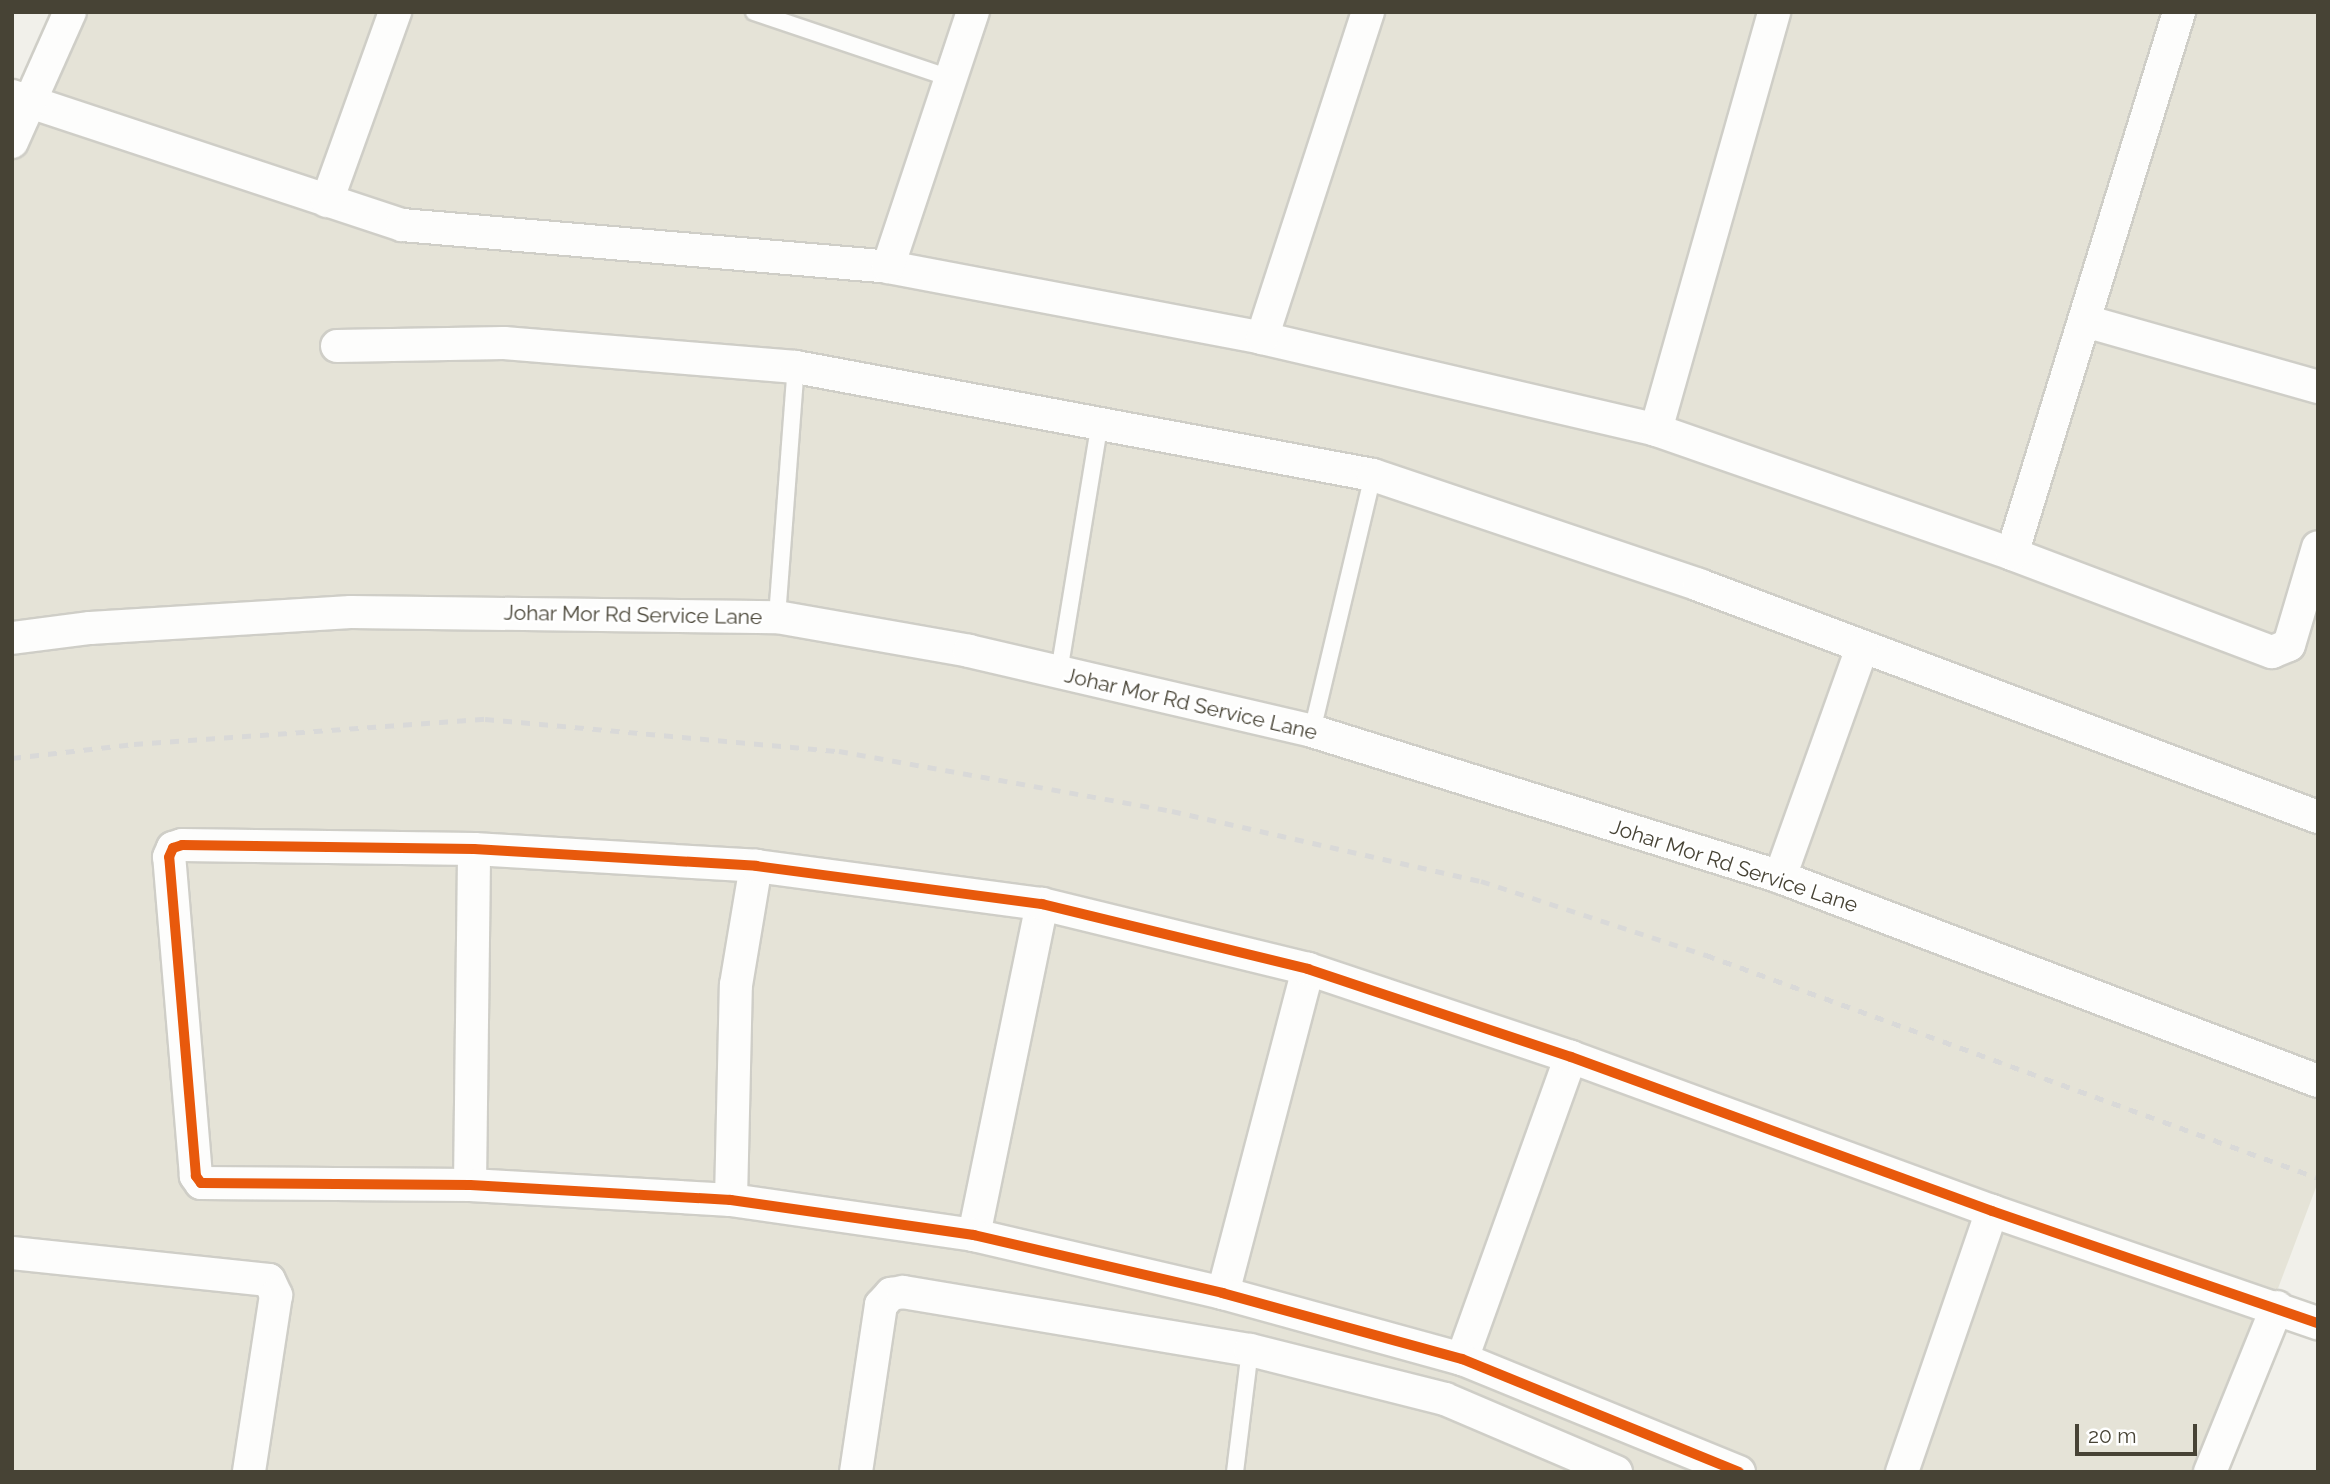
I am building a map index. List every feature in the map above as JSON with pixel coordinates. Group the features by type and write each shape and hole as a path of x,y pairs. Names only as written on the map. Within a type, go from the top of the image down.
{"street":[{"path":"12,142 21,100 70,12"},
{"path":"327,201 395,12"},
{"path":"888,267 973,12"},
{"path":"1262,338 1367,12"},
{"path":"1656,430 1774,12"},
{"path":"2012,554 2179,12"},
{"path":"21,100 402,225 888,267 1262,338 1656,430 2012,554 2272,652 2289,645 2318,547"},
{"path":"2085,321 2318,387"},
{"path":"337,346 504,343 796,367 1373,475 1699,585 2318,817"},
{"name":"Johar Mor Rd Service Lane","path":"12,638 90,628 351,612 777,617 969,651 1312,731 1780,877 2318,1081"},
{"path":"1780,877 1862,648"},
{"path":"1739,1472 1462,1359 1223,1293 974,1235 731,1200 470,1185 201,1182 196,1177 169,857 173,848 182,845 474,849 756,866 1042,904 1308,969 1571,1057 1992,1211 2318,1323"},
{"path":"470,1185 474,849"},
{"path":"731,1200 736,985 756,866"},
{"path":"974,1235 1042,904"},
{"path":"1223,1293 1308,969"},
{"path":"1462,1359 1571,1057"},
{"path":"1902,1472 1992,1211"},
{"path":"12,1253 269,1280 276,1295 249,1472"},
{"path":"856,1472 881,1305 891,1294 904,1292 1250,1350 1445,1399 1616,1472"},
{"path":"2220,1469 2277,1307"}],"lane":[{"path":"754,12 950,78"},
{"path":"777,617 796,367"},
{"path":"1059,672 1100,422"},
{"path":"1312,731 1373,475"},
{"path":"1235,1472 1250,1350"}],"shaded area":[{"path":"63,12 2318,12 2318,1182 2209,1472 12,1472 12,132"}],"railway":[{"path":"12,758 134,744 485,719 839,751 1172,811 1481,881 1706,955 2318,1178"}],"cycle path":[{"path":"1739,1472 1462,1359 1223,1293 974,1235 731,1200 470,1185 201,1183 196,1176 169,857 173,848 182,845 474,849 756,866 1042,904 1308,969 1571,1057 1992,1211 2318,1323"}]}
